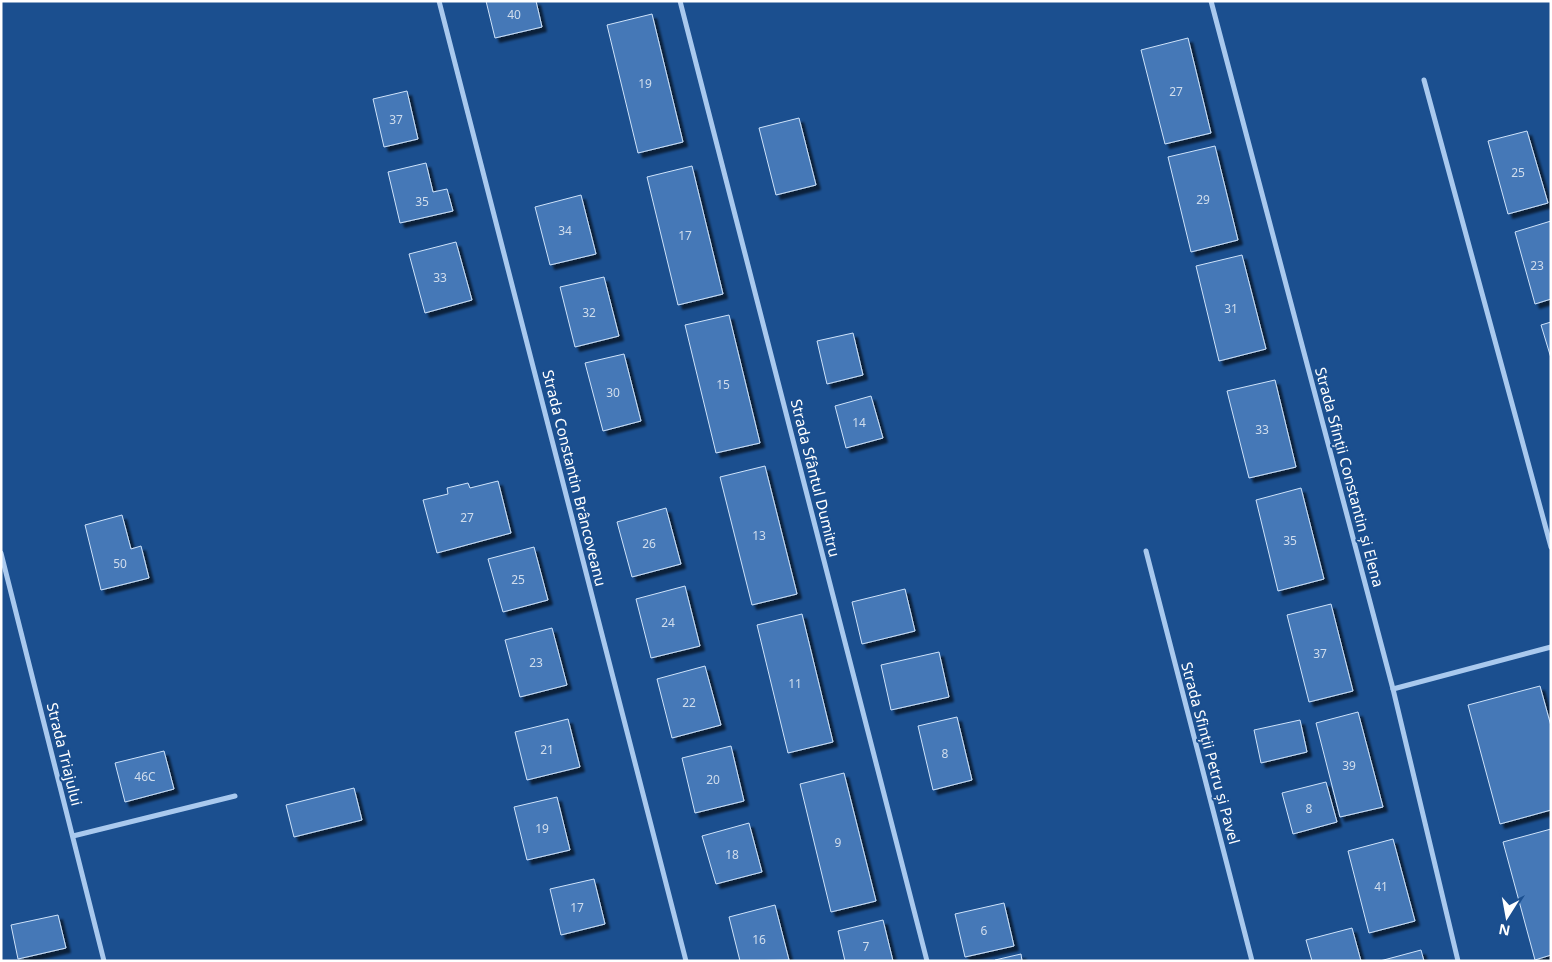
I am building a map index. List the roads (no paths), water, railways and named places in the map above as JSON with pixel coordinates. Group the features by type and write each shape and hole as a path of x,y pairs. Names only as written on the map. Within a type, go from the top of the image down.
{"street":[{"name":"Strada Constantin Brâncoveanu","path":"439,1 686,961"},
{"name":"Strada Sfântul Dumitru","path":"680,1 927,961"},
{"name":"Strada Sfinții Constantin și Elena","path":"1211,1 1393,689 1458,961"},
{"path":"1424,80 1551,547"},
{"name":"Strada Sfinții Petru și Pavel","path":"1146,551 1252,961"},
{"name":"Strada Triajului","path":"1,553 104,961"},
{"path":"1393,689 1551,647"},
{"path":"73,836 235,796"}]}
